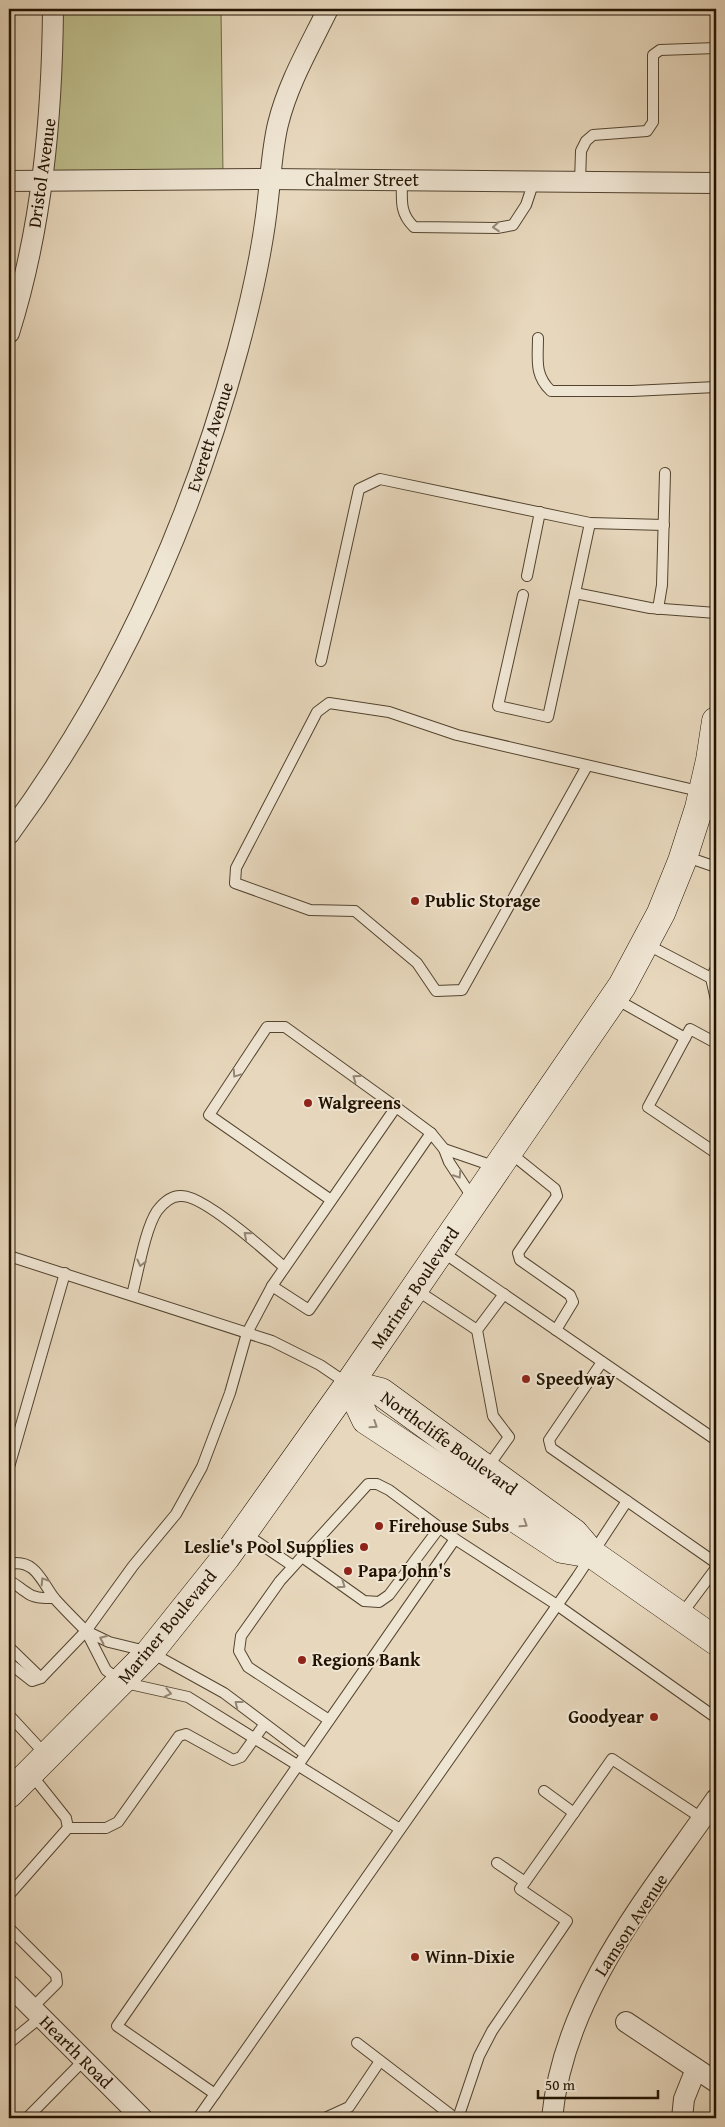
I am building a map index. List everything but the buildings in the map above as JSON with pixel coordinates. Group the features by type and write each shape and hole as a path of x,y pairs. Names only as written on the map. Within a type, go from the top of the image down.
{"main road":[{"name":"Mariner Boulevard","path":"9,1794 150,1652 243,1533 349,1384 614,998 646,944 661,913 710,793 716,721"},
{"name":"Northcliffe Boulevard","path":"349,1384 381,1392 574,1533 592,1554 716,1641"},
{"name":"Northcliffe Boulevard","path":"349,1384 366,1420 562,1549 592,1554"}],"street":[{"name":"Dristol Avenue","path":"9,334 32,245 43,182 53,76 53,9"},
{"name":"Everett Avenue","path":"9,834 58,761 97,697 132,630 193,492 238,348 255,274 279,123 290,86 328,9"},
{"name":"Chalmer Street","path":"9,181 269,179 716,183"},
{"name":"Lamson Avenue","path":"552,2118 562,2066 575,2026 592,1986 613,1948 716,1799"},
{"name":"Hearth Road","path":"9,1985 139,2117"},
{"path":"626,2022 716,2082"},
{"path":"682,2118 684,2100 696,2069"}],"lane":[{"path":"580,182 581,151 586,141 593,135 647,131 653,122 653,55 660,50 716,48"},
{"path":"402,180 401,209 406,220 414,227 488,228 513,225 526,205 534,181"},
{"path":"538,338 538,365 542,383 551,391 632,391 716,386"},
{"path":"658,609 662,585 665,473"},
{"path":"321,661 359,489 380,479 590,523 664,525"},
{"path":"527,576 540,512"},
{"path":"523,596 498,706 548,717 590,523"},
{"path":"575,592 658,609 716,613"},
{"path":"587,766 462,990 436,991 417,964 355,911 310,910 235,883 236,868 317,712 329,703 390,712 457,735 710,793"},
{"path":"684,856 716,867"},
{"path":"646,944 710,978"},
{"path":"716,968 710,978 716,1000"},
{"path":"614,998 685,1038"},
{"path":"331,1200 208,1115 267,1027 285,1027 432,1132 444,1148 449,1162 474,1201"},
{"path":"716,1043 690,1029 648,1107 716,1153"},
{"path":"10,1668 32,1681 40,1678 86,1631 133,1566 176,1514 202,1467 230,1393 247,1333 272,1286 396,1107"},
{"path":"272,1286 309,1310 432,1132"},
{"path":"444,1148 503,1160 555,1189 557,1196 518,1254 520,1260 570,1295 573,1302 556,1330"},
{"path":"132,1295 152,1221 162,1205 169,1198 176,1196 183,1196 200,1202 242,1230 284,1267"},
{"path":"441,1250 716,1440"},
{"path":"9,1256 272,1341 320,1365 349,1384"},
{"path":"9,1467 65,1273"},
{"path":"414,1289 476,1330 493,1416 509,1438 486,1469"},
{"path":"476,1330 504,1294"},
{"path":"602,1362 549,1440 551,1448 716,1564"},
{"path":"329,1720 248,1667 239,1651 241,1636 280,1581 368,1484 377,1484 389,1490 455,1539 557,1605 715,1716"},
{"path":"198,2118 557,1605 627,1501"},
{"path":"302,1557 364,1601 379,1602 390,1595 440,1528"},
{"path":"243,1533 294,1566"},
{"path":"215,2094 117,2026 455,1539"},
{"path":"9,1564 18,1562 39,1573 54,1598 86,1631 106,1670 121,1682 188,1697 400,1829"},
{"path":"680,1616 716,1568"},
{"path":"9,1581 18,1584 26,1593 36,1597 54,1598"},
{"path":"86,1631 109,1642 150,1652 224,1693 305,1754"},
{"path":"9,1646 40,1678"},
{"path":"9,1716 38,1764 66,1818 68,1828"},
{"path":"9,1895 68,1828 106,1828 118,1822 179,1736 186,1734 233,1760 241,1757 264,1724"},
{"path":"357,2043 456,2118 479,2056 492,2031 567,1921 520,1889 612,1759 702,1819"},
{"path":"544,1791 574,1813"},
{"path":"497,1863 525,1882"},
{"path":"9,1928 56,1975 57,1983 37,2013 9,2044"},
{"path":"27,2118 84,2060"},
{"path":"325,2118 349,2107 380,2061"}],"shaded area":[{"path":"62,9 221,9 223,175 41,178"}],"place":[{"name":"Public Storage","path":"415,901"},
{"name":"Walgreens","path":"308,1103"},
{"name":"Speedway","path":"526,1379"},
{"name":"Firehouse Subs","path":"379,1526"},
{"name":"Leslie's Pool Supplies","path":"364,1547"},
{"name":"Papa John's","path":"348,1571"},
{"name":"Regions Bank","path":"302,1660"},
{"name":"Goodyear","path":"654,1717"},
{"name":"Winn-Dixie","path":"415,1957"}]}
